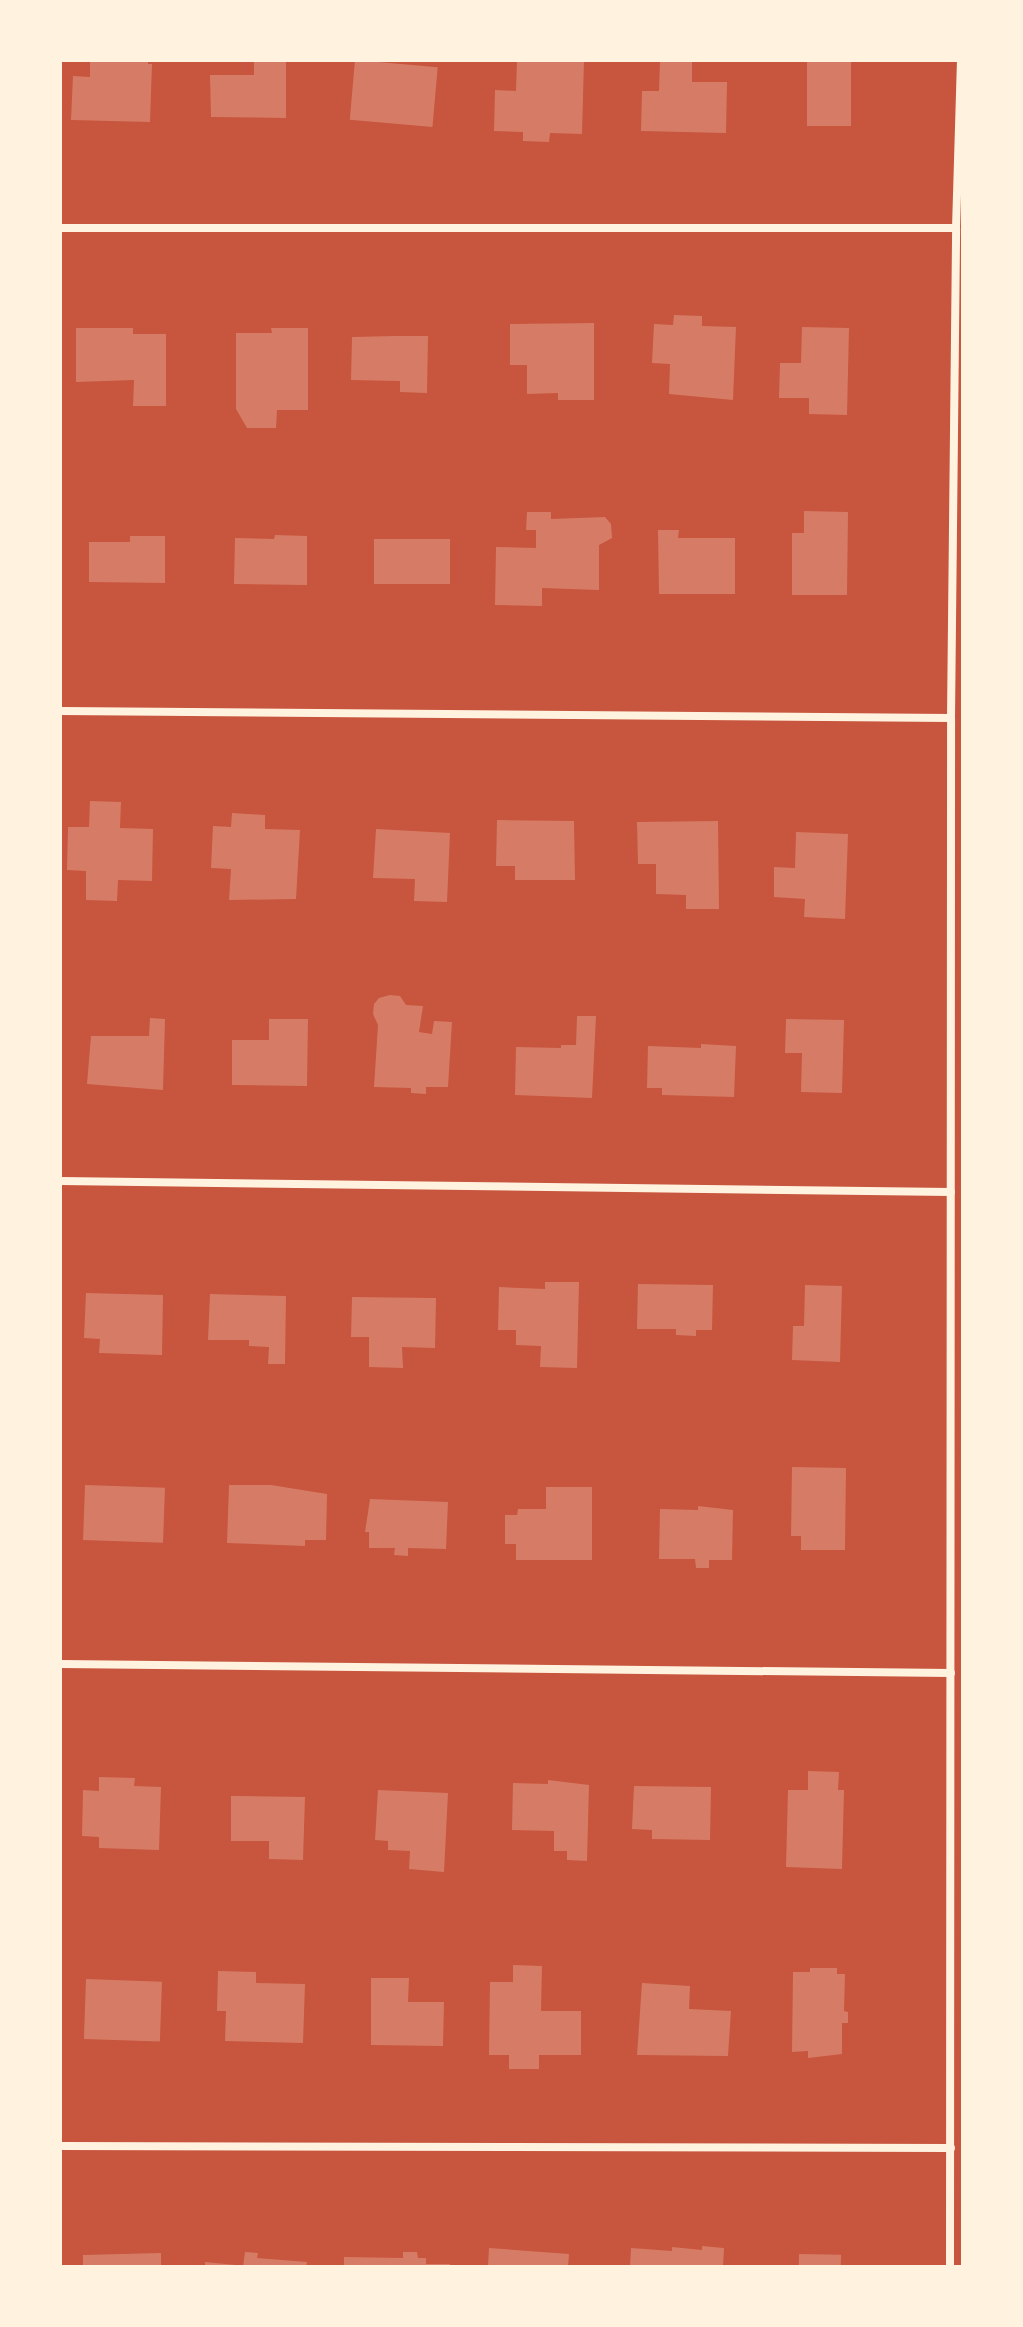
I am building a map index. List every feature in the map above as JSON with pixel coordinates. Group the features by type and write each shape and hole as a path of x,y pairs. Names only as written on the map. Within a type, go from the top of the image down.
{"street":[{"path":"950,2267 951,718 956,228 961,60"},
{"path":"60,228 956,228"},
{"path":"60,711 951,718"},
{"path":"60,1181 951,1192"},
{"path":"60,1664 951,1673"},
{"path":"60,2146 951,2148"}],"building":[{"path":"90,60 148,60 148,64 152,64 150,122 71,120 73,76 90,77"},
{"path":"254,60 286,60 286,118 211,117 210,75 254,75"},
{"path":"355,60 438,67 432,127 350,120"},
{"path":"517,60 584,60 582,134 550,133 549,142 523,141 523,132 494,131 495,90 516,91"},
{"path":"660,60 692,61 692,82 727,82 726,133 641,131 642,91 659,91"},
{"path":"807,60 851,60 851,126 807,126"},
{"path":"674,315 702,316 702,326 736,327 733,400 669,394 670,364 652,363 654,324 673,325"},
{"path":"594,323 594,400 558,400 558,393 527,394 527,365 510,365 510,324"},
{"path":"802,327 849,328 847,415 809,414 809,398 779,398 780,363 801,363"},
{"path":"76,328 133,328 133,334 166,334 166,406 133,406 134,380 76,382"},
{"path":"271,328 308,328 308,410 277,410 276,428 247,428 236,409 236,333 272,333"},
{"path":"428,336 427,393 400,392 400,381 351,380 352,337"},
{"path":"804,511 848,512 847,595 792,595 792,533 804,533"},
{"path":"527,512 551,512 551,519 605,517 611,524 612,538 599,545 599,590 542,588 542,606 495,605 496,547 536,548 536,530 526,530"},
{"path":"658,530 679,530 678,538 735,538 735,594 659,594"},
{"path":"275,535 307,536 307,585 234,584 235,538 274,539"},
{"path":"130,536 165,536 165,583 89,582 89,542 130,542"},
{"path":"374,539 450,539 450,584 374,584"},
{"path":"90,801 121,802 120,828 153,829 152,881 118,880 117,901 86,900 86,871 67,870 68,827 89,827"},
{"path":"232,813 265,815 265,829 300,830 296,899 229,900 231,869 211,868 213,826 231,827"},
{"path":"497,820 574,821 575,880 515,880 515,866 496,866"},
{"path":"718,821 719,909 686,909 686,895 656,894 656,864 638,864 637,822"},
{"path":"376,829 450,833 447,902 414,901 415,879 373,878"},
{"path":"796,832 848,834 845,919 804,917 805,899 774,897 774,867 795,868"},
{"path":"400,996 406,1005 423,1006 419,1032 432,1034 434,1021 452,1022 448,1087 426,1087 426,1094 411,1093 411,1088 374,1087 378,1025 373,1014 374,1004 379,998"},
{"path":"577,1016 596,1016 592,1098 515,1095 516,1047 561,1048 561,1045 576,1045"},
{"path":"150,1018 165,1019 163,1090 87,1084 91,1036 149,1036"},
{"path":"269,1019 308,1019 307,1086 232,1085 232,1040 269,1040"},
{"path":"786,1019 844,1020 842,1093 801,1092 802,1053 785,1053"},
{"path":"701,1044 736,1046 734,1097 662,1095 662,1088 647,1088 648,1046 701,1048"},
{"path":"545,1282 579,1282 577,1368 540,1367 541,1346 516,1345 516,1330 498,1330 499,1287 545,1289"},
{"path":"638,1284 713,1285 712,1330 696,1330 696,1336 676,1335 676,1329 637,1329"},
{"path":"805,1285 842,1286 840,1362 792,1360 793,1326 804,1326"},
{"path":"86,1293 163,1295 162,1355 99,1353 100,1339 84,1338"},
{"path":"210,1294 286,1296 285,1364 268,1364 269,1347 249,1346 249,1340 208,1340"},
{"path":"352,1297 436,1298 435,1348 402,1347 403,1368 369,1367 369,1337 351,1337"},
{"path":"792,1467 846,1468 845,1550 801,1550 801,1536 791,1536"},
{"path":"85,1485 165,1488 163,1543 83,1540"},
{"path":"229,1485 271,1485 327,1494 326,1540 305,1540 305,1546 227,1543"},
{"path":"546,1487 592,1487 592,1560 516,1560 516,1544 505,1544 505,1515 517,1515 518,1509 546,1509"},
{"path":"370,1499 448,1502 446,1549 408,1548 408,1556 394,1555 395,1548 369,1548 369,1532 365,1532"},
{"path":"698,1506 733,1510 732,1560 709,1560 709,1568 696,1568 695,1559 659,1559 660,1509 698,1510"},
{"path":"808,1771 839,1772 838,1790 844,1790 842,1869 786,1867 788,1790 808,1790"},
{"path":"99,1777 135,1778 134,1786 161,1787 159,1850 99,1848 99,1837 82,1836 83,1790 99,1791"},
{"path":"548,1780 589,1785 587,1861 567,1860 567,1851 554,1851 554,1831 512,1830 513,1783 548,1784"},
{"path":"634,1786 711,1787 710,1840 652,1839 652,1830 632,1829"},
{"path":"378,1790 448,1793 444,1872 409,1869 410,1851 388,1850 388,1841 375,1840"},
{"path":"231,1796 305,1797 303,1860 269,1859 269,1841 231,1841"},
{"path":"513,1965 542,1966 541,2011 581,2011 581,2055 539,2055 539,2069 509,2069 509,2055 489,2055 490,1982 513,1982"},
{"path":"810,1968 837,1968 837,1974 845,1974 844,2011 848,2012 848,2023 842,2023 842,2054 808,2058 808,2051 792,2052 793,1972 810,1972"},
{"path":"218,1971 256,1972 256,1983 305,1984 303,2043 225,2041 226,2011 217,2011"},
{"path":"371,1978 409,1978 408,2002 444,2002 443,2046 371,2045"},
{"path":"86,1979 162,1982 160,2042 84,2039"},
{"path":"642,1983 690,1986 689,2009 731,2011 728,2056 637,2055"},
{"path":"702,2246 724,2248 723,2267 630,2267 631,2248 672,2251 672,2247 702,2250"},
{"path":"489,2248 569,2254 568,2267 488,2267"},
{"path":"245,2252 258,2253 257,2258 307,2262 306,2267 243,2267"},
{"path":"403,2252 417,2252 418,2258 426,2258 426,2264 450,2264 450,2267 344,2267 344,2257 403,2258"},
{"path":"161,2253 161,2267 83,2267 83,2255"},
{"path":"799,2254 841,2255 841,2267 799,2267"},
{"path":"205,2262 236,2265 236,2267 205,2267"}]}
